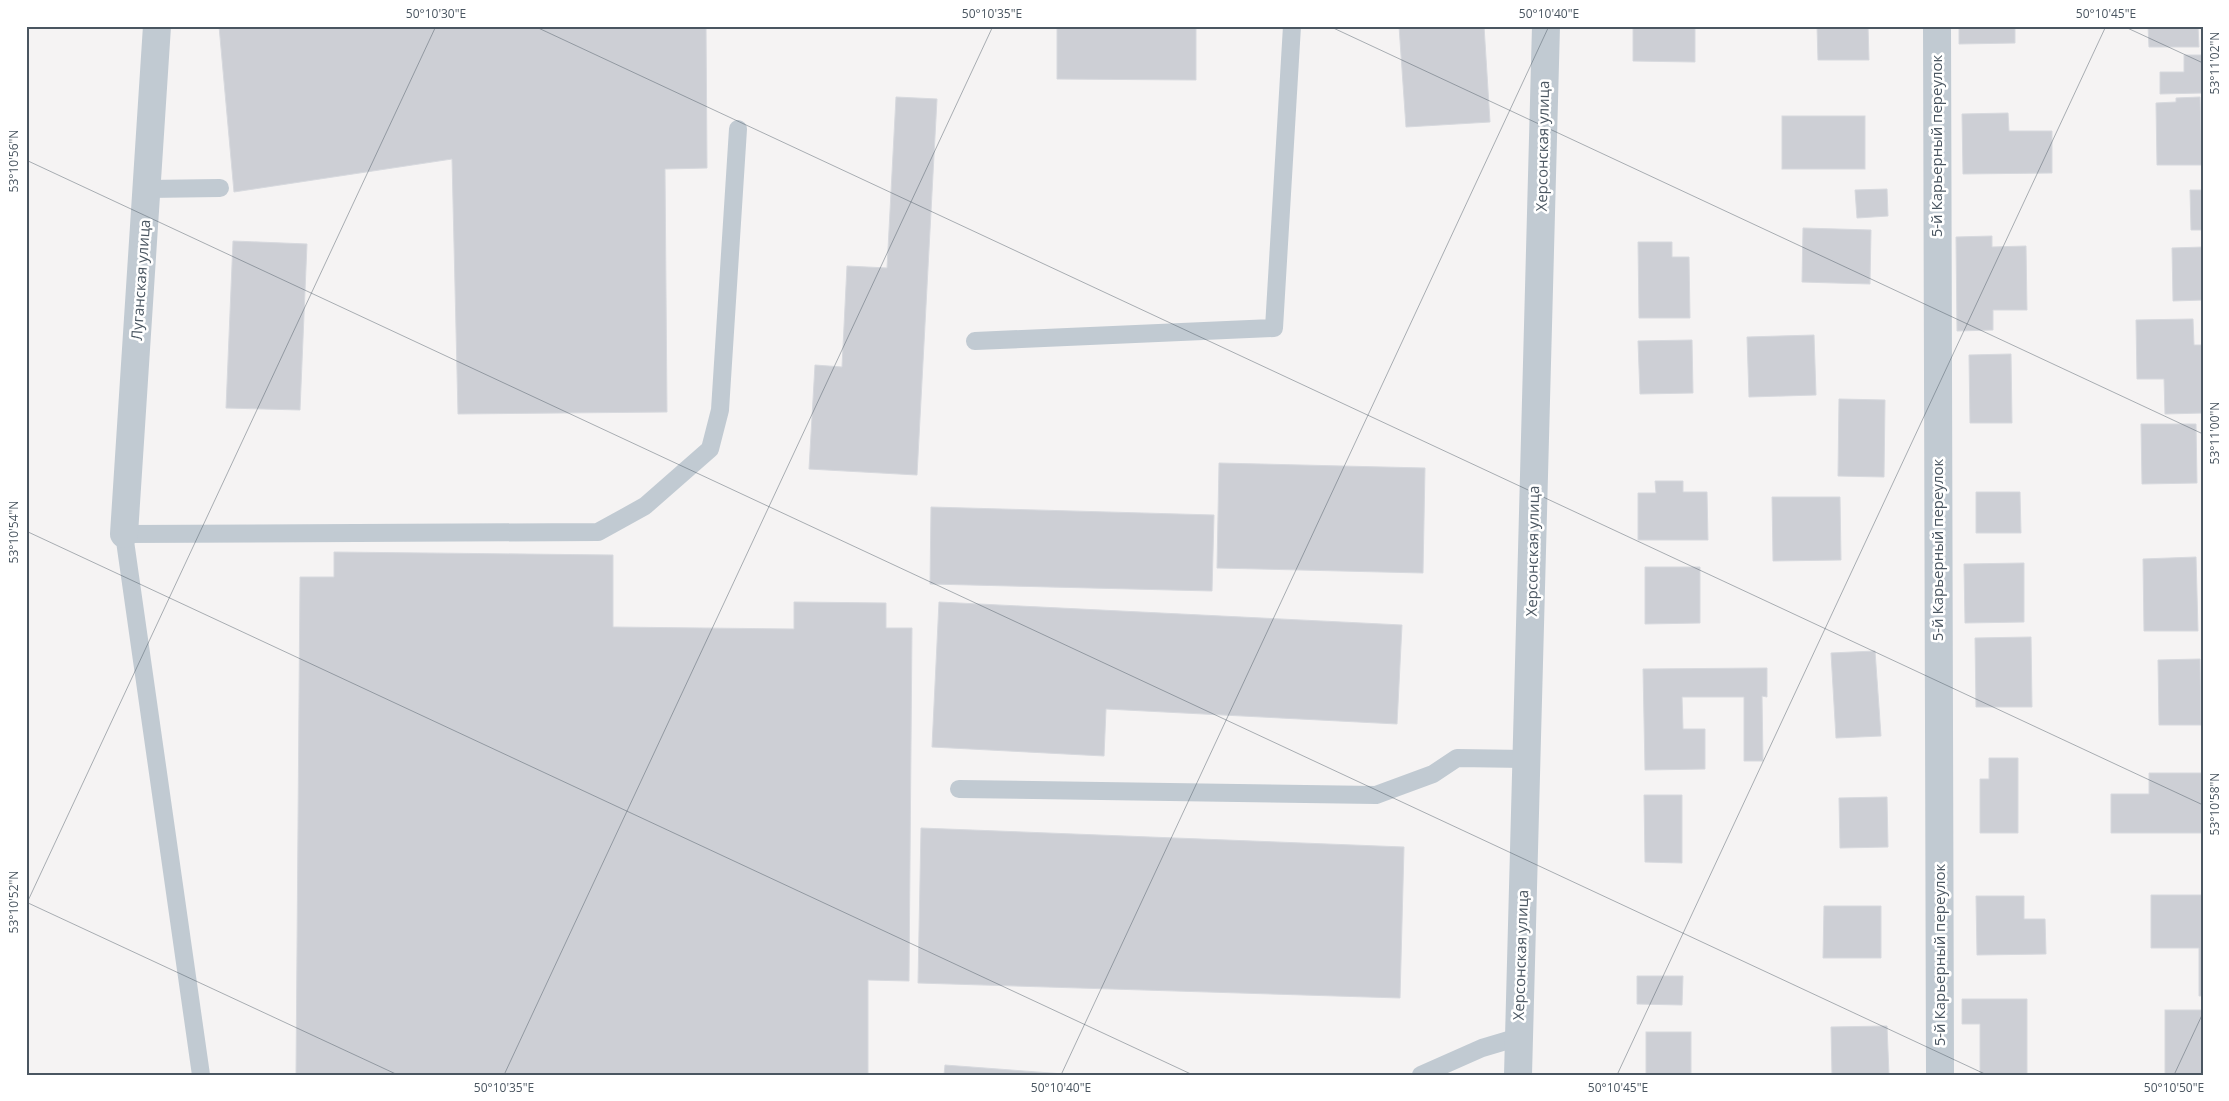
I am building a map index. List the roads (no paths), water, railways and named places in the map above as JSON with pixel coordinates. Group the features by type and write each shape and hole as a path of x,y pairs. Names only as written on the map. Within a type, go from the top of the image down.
{"street":[{"name":"Луганская улица","path":"124,534 157,26"},
{"name":"Херсонская улица","path":"1518,1075 1546,26"},
{"name":"5-й Карьерный переулок","path":"1937,26 1940,1075"}],"lane":[{"path":"975,341 1274,328 1292,26"},
{"path":"201,1075 124,534 598,532 645,506 710,449 720,410 738,128"},
{"path":"147,189 220,188"},
{"path":"959,789 1376,795 1433,774 1458,758 1527,759"},
{"path":"1421,1075 1482,1048 1519,1037"}]}
